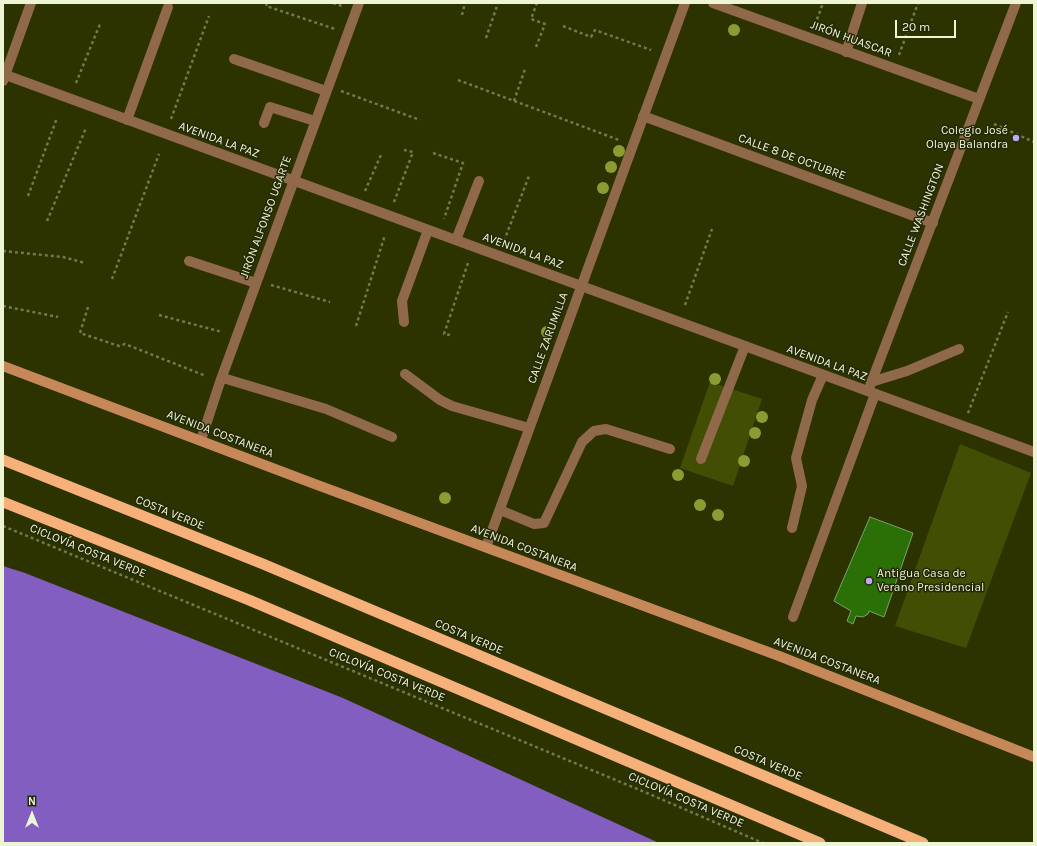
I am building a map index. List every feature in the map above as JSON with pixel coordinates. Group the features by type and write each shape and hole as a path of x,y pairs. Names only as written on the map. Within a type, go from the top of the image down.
{"highway":[{"name":"COSTA VERDE","path":"3,460 263,564 923,843"},
{"path":"3,502 249,600 820,843"}],"main road":[{"name":"AVENIDA COSTANERA","path":"3,366 312,483 779,656 1034,757"}],"street":[{"path":"4,77 31,3"},
{"name":"JIRÓN ALFONSO UGARTE","path":"201,440 221,380 359,3"},
{"name":"CALLE ZARUMILLA","path":"486,547 685,3"},
{"name":"JIRÓN HUASCAR","path":"714,3 979,99"},
{"path":"846,52 862,3"},
{"name":"CALLE WASHINGTON","path":"792,617 871,389 932,223 1016,3"},
{"path":"127,120 168,7"},
{"path":"234,59 327,88"},
{"name":"AVENIDA LA PAZ","path":"4,77 127,120 823,375 871,389 962,426 1034,452"},
{"path":"264,123 270,107 315,121"},
{"name":"CALLE 8 DE OCTUBRE","path":"643,116 932,223"},
{"path":"456,240 479,181"},
{"path":"404,322 402,300 428,230"},
{"path":"189,261 257,282"},
{"path":"701,459 745,346"},
{"path":"871,389 907,371 959,349"},
{"path":"405,374 440,400 452,406 530,428"},
{"path":"792,528 802,486 796,458 812,400 823,375"},
{"path":"221,380 326,409 392,437"},
{"path":"500,510 534,524 544,522 582,442 594,431 606,429 670,449"}],"path":[{"path":"267,3 266,6 348,34"},
{"path":"462,15 465,3"},
{"path":"486,38 498,3"},
{"path":"536,47 545,24 532,19 537,3"},
{"path":"810,38 823,3"},
{"path":"894,69 918,3"},
{"path":"171,119 209,16"},
{"path":"76,83 100,24"},
{"path":"563,26 591,37 595,30 666,55"},
{"path":"514,101 525,69"},
{"path":"458,80 633,145"},
{"path":"327,88 420,120"},
{"path":"28,196 57,118"},
{"path":"994,124 1034,142"},
{"path":"47,222 86,128"},
{"path":"394,202 413,152 404,150"},
{"path":"433,153 463,163 444,219"},
{"path":"112,279 159,154"},
{"path":"365,192 381,155"},
{"path":"504,241 529,176"},
{"path":"685,305 712,229"},
{"path":"356,326 385,235"},
{"path":"3,251 63,257 85,263"},
{"path":"450,335 444,334 468,263"},
{"path":"257,282 330,302"},
{"path":"3,306 58,317"},
{"path":"88,307 80,333 119,346 125,344 221,380"},
{"path":"962,426 1008,312"},
{"path":"159,315 237,336"},
{"name":"CICLOVÍA COSTA VERDE","path":"3,526 647,792 763,843"}],"green space":[{"path":"710,382 762,399 733,486 680,468"},
{"path":"960,444 1031,473 966,648 895,626"}],"shaded area":[{"path":"3,566 25,573 343,698 659,843 3,843"}],"building":[{"path":"870,517 913,533 884,617 869,611 868,614 863,617 856,616 853,624 847,621 851,611 834,601"}],"place":[{"name":"Colegio José Olaya Balandra","path":"1016,138"},
{"name":"Antigua Casa de Verano Presidencial","path":"869,581"}]}
